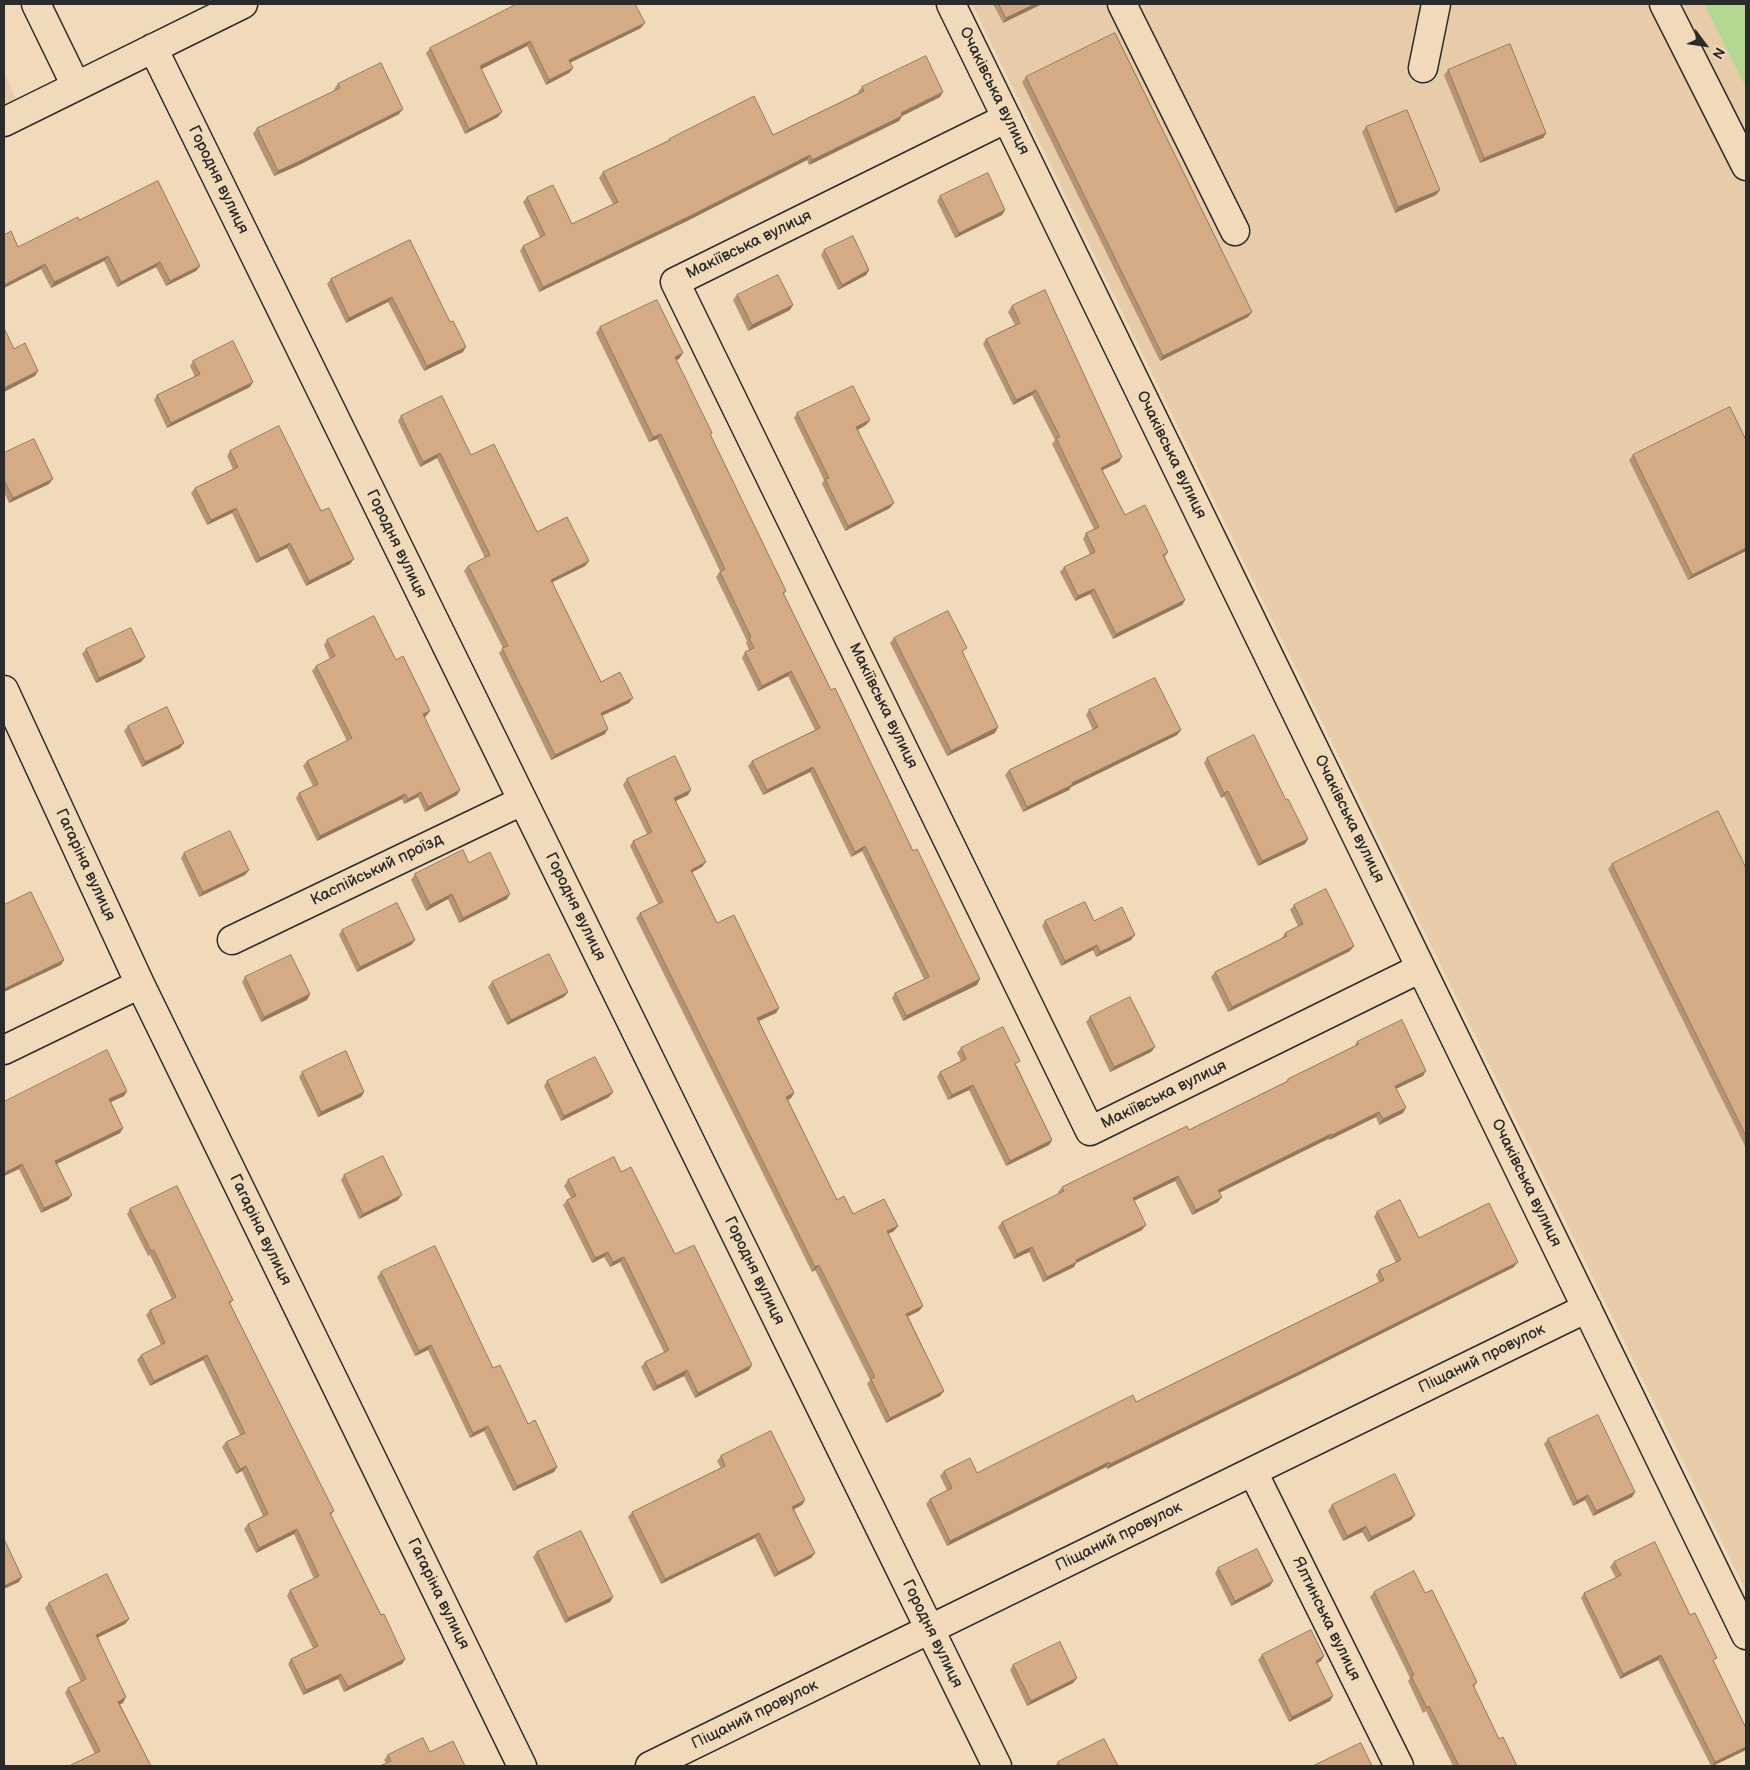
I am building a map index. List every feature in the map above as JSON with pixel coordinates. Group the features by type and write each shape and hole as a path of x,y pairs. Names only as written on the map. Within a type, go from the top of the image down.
{"street":[{"path":"36,4 76,86"},
{"path":"4,122 243,4"},
{"name":"Очаківська вулиця","path":"951,4 1746,1635"},
{"path":"1122,4 1235,231"},
{"path":"1423,68 1436,4"},
{"path":"1664,4 1746,166"},
{"name":"Городня вулиця","path":"153,48 997,1766"},
{"name":"Макіївська вулиця","path":"1007,118 676,282 1090,1131 1421,968"},
{"name":"Гагаріна вулиця","path":"4,690 140,984 522,1766"},
{"name":"Каспійський проїзд","path":"232,940 522,800"},
{"path":"4,1050 140,984"},
{"name":"Піщаний провулок","path":"650,1766 1587,1308"},
{"name":"Ялтинська вулиця","path":"1253,1472 1399,1766"}],"shaded area":[{"path":"972,4 1704,4 1746,88 1746,1591"},
{"path":"4,71 16,100 4,105"}],"green space":[{"path":"1704,4 1746,4 1746,88"}],"building":[{"path":"517,4 635,4 645,23 569,60 573,68 549,80 530,41 480,66 502,112 469,129 430,48"},
{"path":"999,4 1035,4 1006,18"},
{"path":"1115,33 1252,312 1163,356 1026,77"},
{"path":"1510,44 1546,133 1484,158 1448,70"},
{"path":"926,56 943,92 901,113 902,116 812,160 810,155 688,217 543,287 523,246 545,235 527,197 553,185 572,224 618,202 603,172 670,140 754,96 773,135 864,91 862,87"},
{"path":"381,63 403,109 278,171 257,128 340,88 338,84"},
{"path":"1407,110 1440,190 1398,207 1366,127"},
{"path":"988,173 1005,210 959,233 940,196"},
{"path":"158,181 200,266 170,281 160,262 121,282 108,256 54,282 45,264 4,285 4,235 11,231 18,247 78,217 79,220"},
{"path":"853,236 869,270 842,285 824,250"},
{"path":"410,240 450,322 453,321 466,347 427,366 392,297 349,318 331,279"},
{"path":"778,275 793,305 752,325 737,295"},
{"path":"1045,290 1122,457 1101,468 1125,515 1145,505 1168,552 1163,555 1185,600 1116,634 1094,589 1078,596 1064,567 1095,552 1086,533 1099,527 1056,438 1060,437 1036,390 1016,400 986,339 1020,323 1012,306"},
{"path":"657,300 683,353 675,357 786,591 783,593 831,690 835,688 913,851 917,849 980,979 906,1016 895,993 929,977 865,846 855,852 813,767 767,790 752,761 820,728 791,671 762,686 745,652 754,648 749,638 751,637 720,572 725,569 661,434 653,437 600,327"},
{"path":"4,328 14,349 25,343 38,371 4,388"},
{"path":"233,341 253,382 171,423 157,395 200,374 193,361"},
{"path":"853,386 870,420 856,427 894,503 848,526 825,479 829,478 797,413"},
{"path":"442,396 471,455 494,444 537,532 567,517 589,561 551,580 601,682 620,672 633,698 601,713 608,729 555,755 502,648 508,646 468,566 490,555 440,453 423,462 401,416"},
{"path":"1730,407 1746,440 1746,548 1692,575 1633,455"},
{"path":"279,426 321,511 329,508 354,559 309,581 290,543 260,558 236,508 211,520 195,488 238,467 230,451"},
{"path":"34,439 53,479 13,498 4,480 4,453"},
{"path":"948,611 967,648 962,651 998,727 951,751 894,638"},
{"path":"374,616 396,660 403,656 430,711 423,714 460,790 428,807 421,792 408,799 405,794 320,836 299,793 318,784 307,761 352,738 316,666 335,656 327,640"},
{"path":"131,628 145,657 99,678 86,649"},
{"path":"1155,678 1181,730 1027,807 1009,770 1098,727 1089,710"},
{"path":"167,707 184,743 145,762 128,726"},
{"path":"1254,735 1286,800 1288,799 1308,839 1262,861 1228,791 1224,793 1207,758"},
{"path":"675,756 691,790 674,798 706,862 691,870 717,923 734,915 779,1008 757,1018 794,1093 786,1097 837,1200 844,1196 853,1214 884,1199 898,1226 887,1231 923,1306 906,1314 944,1391 890,1418 871,1379 875,1377 819,1265 815,1267 640,913 663,902 633,841 652,832 627,779"},
{"path":"1718,811 1746,868 1746,1136 1612,864"},
{"path":"230,831 249,870 203,892 184,853"},
{"path":"463,850 469,863 490,852 510,894 463,918 452,894 430,905 415,874"},
{"path":"1326,889 1354,946 1232,1007 1215,972 1287,936 1285,933 1303,924 1294,905"},
{"path":"31,892 64,960 4,989 4,905"},
{"path":"1085,902 1094,921 1122,907 1135,935 1100,952 1097,945 1065,961 1045,921"},
{"path":"397,903 415,940 360,967 342,930"},
{"path":"549,954 568,992 511,1020 492,982"},
{"path":"291,955 310,994 264,1017 245,977"},
{"path":"1130,997 1155,1047 1114,1067 1090,1017"},
{"path":"1402,1020 1426,1071 1395,1086 1406,1108 1383,1119 1379,1112 1331,1134 1218,1190 1222,1197 1196,1210 1178,1176 1133,1198 1146,1225 1076,1260 1077,1262 1047,1277 1032,1247 1017,1254 1002,1222 1064,1191 1062,1187 1187,1126 1189,1130 1288,1081 1288,1079 1359,1044 1357,1042"},
{"path":"1003,1027 1020,1061 1015,1064 1052,1140 1010,1161 973,1085 952,1095 940,1072 966,1059 961,1048"},
{"path":"107,1050 127,1091 109,1099 123,1128 55,1161 72,1195 44,1208 22,1164 4,1173 4,1102"},
{"path":"346,1051 364,1092 321,1112 302,1072"},
{"path":"595,1057 613,1092 564,1116 547,1081"},
{"path":"383,1156 402,1195 363,1214 344,1175"},
{"path":"614,1157 621,1172 631,1167 675,1254 694,1245 752,1365 698,1393 687,1370 657,1386 645,1362 669,1350 624,1257 613,1262 608,1252 595,1258 567,1200 576,1196 568,1180"},
{"path":"177,1186 233,1300 229,1302 334,1511 330,1513 381,1615 384,1614 405,1659 348,1687 341,1674 306,1690 291,1659 318,1646 290,1590 319,1576 297,1529 259,1548 248,1524 268,1514 246,1466 240,1469 226,1442 245,1433 207,1355 154,1381 141,1355 165,1343 150,1310 176,1297 154,1250 151,1251 130,1209"},
{"path":"1400,1200 1419,1238 1489,1203 1518,1262 1303,1370 1110,1464 1109,1462 950,1541 930,1499 952,1488 944,1471 970,1458 977,1473 1133,1395 1136,1402 1384,1280 1379,1270 1401,1260 1377,1212"},
{"path":"435,1246 493,1368 500,1365 528,1424 535,1420 557,1467 517,1486 488,1426 473,1433 431,1345 419,1351 381,1272"},
{"path":"1598,1415 1635,1492 1596,1511 1588,1495 1577,1501 1548,1439"},
{"path":"771,1431 805,1500 792,1507 815,1553 778,1572 759,1533 665,1579 632,1512 725,1466 721,1456"},
{"path":"1395,1474 1415,1515 1371,1537 1366,1526 1347,1536 1332,1505"},
{"path":"581,1531 613,1597 568,1618 537,1552"},
{"path":"4,1539 22,1577 4,1586"},
{"path":"1655,1542 1690,1615 1695,1613 1717,1658 1713,1660 1746,1728 1746,1747 1715,1762 1661,1655 1623,1674 1584,1593 1621,1575 1614,1562"},
{"path":"1257,1549 1273,1581 1235,1601 1218,1568"},
{"path":"1414,1571 1425,1593 1432,1590 1477,1682 1473,1685 1499,1739 1503,1737 1517,1766 1459,1766 1429,1706 1427,1708 1411,1676 1414,1675 1374,1592"},
{"path":"107,1574 129,1619 96,1635 126,1697 118,1702 151,1766 69,1766 100,1751 68,1688 86,1679 49,1603"},
{"path":"1311,1630 1324,1656 1316,1661 1333,1696 1292,1717 1262,1655"},
{"path":"1060,1642 1077,1678 1031,1701 1013,1665"},
{"path":"423,1738 430,1752 453,1741 465,1766 380,1766 391,1761 388,1755"},
{"path":"1104,1739 1118,1766 1060,1766 1058,1762"},
{"path":"1361,1743 1372,1766 1313,1766"}]}
